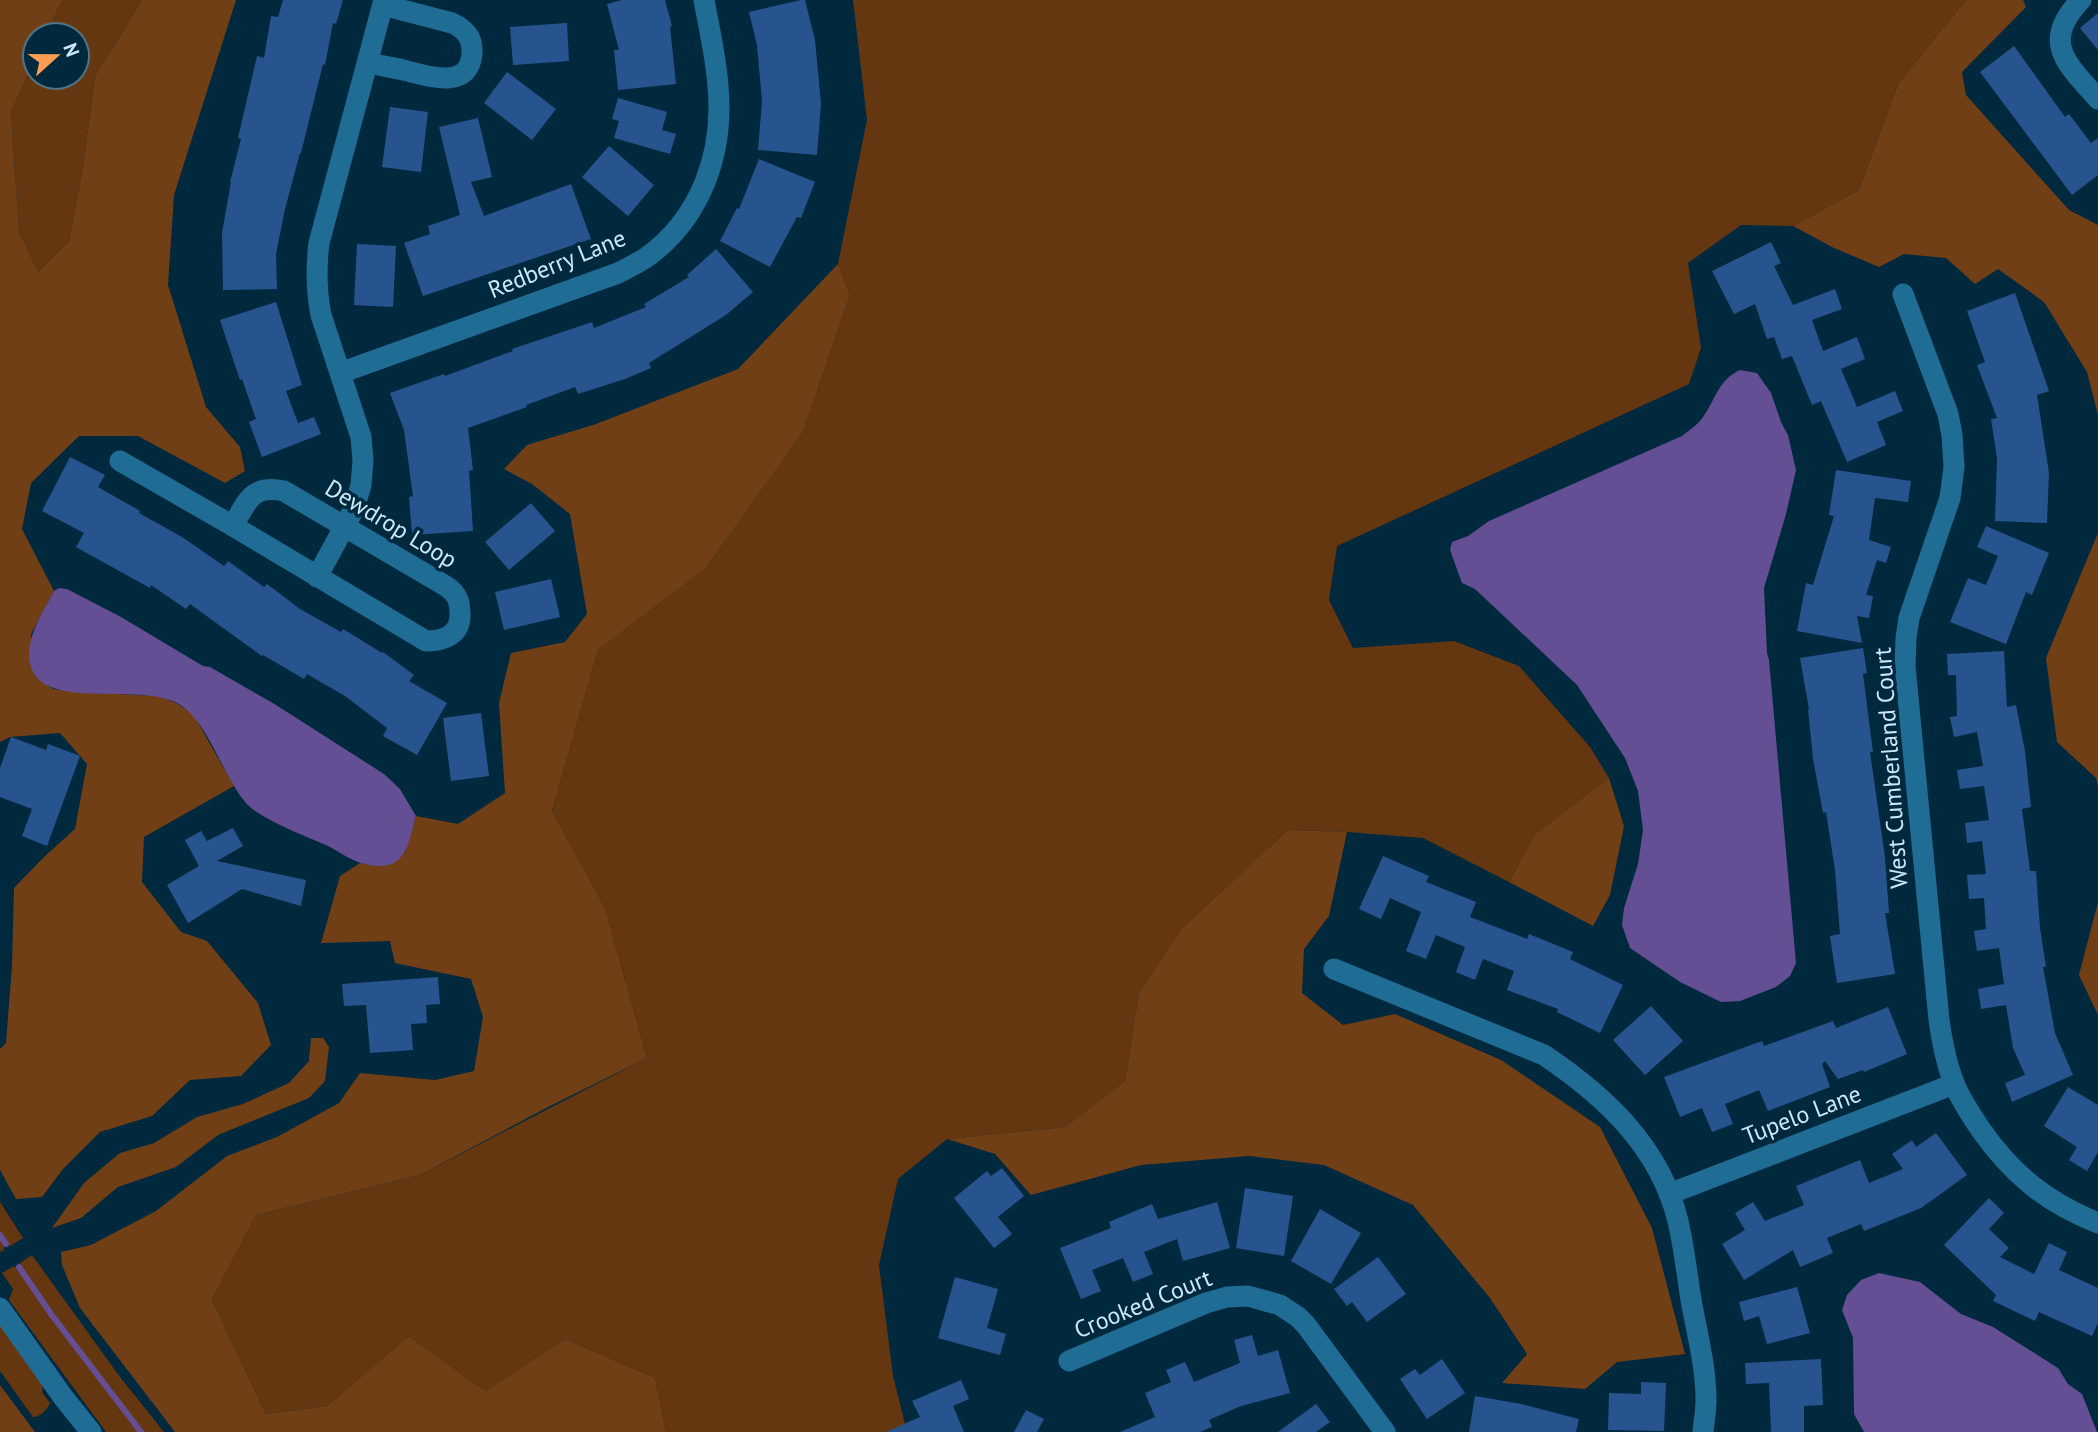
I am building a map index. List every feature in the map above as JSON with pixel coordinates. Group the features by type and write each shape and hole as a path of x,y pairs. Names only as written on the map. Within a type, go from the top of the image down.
{"street":[{"name":"Redberry Lane","path":"340,373 618,273 646,257 670,236 691,212 706,183 718,137 718,84 704,0"},
{"path":"2081,0 2068,13 2060,42 2064,58 2098,99"},
{"path":"317,577 354,509 361,485 363,461 361,437 321,314 316,270 318,243 384,2 453,23 462,28 471,41 470,65 464,72 446,79 435,79 368,63"},
{"name":"West Cumberland Court","path":"1903,294 1948,414 1953,445 1954,467 1950,498 1909,618 1905,666 1944,1049 1954,1084 1970,1114 1997,1152 2020,1177 2053,1200 2098,1223"},
{"name":"Dewdrop Loop","path":"120,461 426,642 438,641 458,629 461,621 460,607 455,593 284,491 269,488 257,492 247,501 233,526"},
{"path":"1334,970 1545,1055 1573,1074 1622,1118 1653,1160 1678,1221 1704,1374 1706,1401 1703,1432"},
{"name":"Tupelo Lane","path":"1669,1194 1954,1084"},
{"name":"Crooked Court","path":"1069,1361 1206,1303 1227,1297 1259,1298 1280,1305 1306,1325 1385,1432"},
{"path":"0,1308 91,1432"}],"shaded area":[{"path":"0,0 62,0 52,21 21,21 21,90 11,112 19,231 38,272 69,241 83,166 95,76 142,0 236,0 174,195 168,285 206,407 240,447 245,471 225,483 138,436 79,436 31,483 22,529 54,591 31,634 36,677 53,689 159,696 176,703 193,714 234,786 144,837 142,882 181,932 207,941 258,1003 271,1045 241,1076 190,1080 152,1116 100,1132 63,1169 42,1197 16,1199 0,1170 0,1049 6,1043 14,888 75,829 87,764 60,733 10,737 0,742"},
{"path":"62,0 142,0 95,76 83,166 69,241 38,272 19,231 11,112 21,90 91,91 91,21 52,21"},
{"path":"853,0 1966,0 1898,84 1859,190 1793,226 1741,225 1688,263 1701,348 1689,384 1337,546 1329,600 1353,648 1454,641 1519,666 1590,747 1609,778 1535,834 1509,882 1423,838 1288,830 1180,930 1139,993 1125,1081 1065,1127 947,1139 898,1179 879,1265 893,1376 907,1432 666,1432 655,1378 565,1339 485,1391 409,1336 327,1406 266,1414 212,1300 256,1215 420,1175 647,1058 605,908 552,811 598,650 706,568 803,432 850,295 838,264 867,120"},
{"path":"1966,0 2023,0 2026,7 1962,72 1966,95 2069,210 2098,225 2098,415 2087,372 2044,302 1998,269 1975,284 1946,258 1904,254 1879,267 1834,248 1793,226 1859,190 1898,84"},
{"path":"838,264 850,295 803,432 706,568 598,650 552,811 605,908 647,1058 420,1175 256,1215 212,1300 266,1414 327,1406 409,1336 485,1391 565,1339 655,1378 666,1432 175,1432 80,1308 62,1265 61,1252 91,1245 156,1211 227,1156 277,1137 339,1103 360,1073 435,1080 474,1071 483,1017 471,979 395,963 390,941 321,943 340,876 360,863 377,866 405,852 416,816 458,824 505,793 499,703 511,653 565,642 587,614 570,514 532,484 504,469 527,445 596,424 738,369"},
{"path":"1740,370 1757,373 1771,393 1788,435 1796,470 1764,588 1767,653 1796,963 1790,976 1776,987 1740,1001 1721,1002 1680,982 1630,948 1622,925 1624,908 1638,864 1643,830 1638,791 1625,758 1577,685 1475,589 1462,583 1450,550 1452,542 1468,536 1489,521 1682,436 1701,420 1727,379"},
{"path":"2098,533 2098,787 2096,778 2057,742 2046,658"},
{"path":"59,588 67,589 121,617 203,666 210,667 276,705 384,774 400,789 416,816 403,854 394,863 386,866 362,863 262,816 246,803 206,735 188,711 177,703 143,695 80,693 46,685 35,675 30,665 30,643 54,591"},
{"path":"1609,778 1624,826 1610,895 1593,926 1509,882 1535,834"},
{"path":"1288,830 1347,832 1329,916 1304,949 1302,993 1343,1025 1395,1014 1501,1060 1600,1127 1652,1228 1685,1354 1617,1362 1585,1389 1502,1383 1527,1354 1490,1298 1413,1205 1324,1165 1249,1156 1141,1165 1031,1195 995,1154 947,1139 1065,1127 1125,1081 1139,993 1180,930"},
{"path":"2098,902 2098,1015 2079,975"},
{"path":"311,1038 323,1038 329,1047 325,1081 309,1098 218,1135 176,1167 118,1187 81,1218 52,1228 84,1183 120,1153 154,1143 197,1117 243,1104 289,1083 309,1061"},
{"path":"0,1202 23,1238 10,1246 7,1243 0,1252"},
{"path":"32,1255 120,1377 164,1432 106,1432 9,1300 13,1289 2,1273 21,1265 20,1263"},
{"path":"1879,1273 1920,1282 1961,1314 1993,1327 2058,1368 2068,1384 2082,1394 2097,1432 1864,1432 1854,1414 1853,1338 1842,1310 1847,1295 1861,1280"},
{"path":"0,1325 43,1386 42,1392 50,1403 38,1416 33,1417 0,1371"},
{"path":"0,1385 35,1432 0,1432"}],"building":[{"path":"283,0 343,0 336,24 333,23 325,65 323,64 285,209 276,254 277,289 223,290 222,233 230,182 241,139 238,138 257,56 264,58 271,16 278,17"},
{"path":"622,0 665,0 672,26 676,84 618,90 614,50 619,50 607,4"},
{"path":"805,0 815,40 821,104 817,155 758,150 762,101 757,45 749,12"},
{"path":"2098,13 2098,50 2080,28"},
{"path":"567,23 569,61 513,65 510,27"},
{"path":"2014,46 2065,117 2069,114 2091,143 2098,138 2098,175 2072,195 1980,72"},
{"path":"507,72 556,109 532,140 484,103"},
{"path":"618,98 667,112 662,130 676,134 670,154 614,138 619,121 612,119"},
{"path":"390,107 428,112 421,172 382,167"},
{"path":"478,118 492,177 471,182 484,216 571,184 591,239 423,296 404,243 430,234 428,226 460,215 439,127"},
{"path":"609,146 654,185 628,216 582,177"},
{"path":"759,159 815,182 801,218 797,217 770,267 720,241 737,208 739,209"},
{"path":"1771,242 1781,263 1774,266 1793,305 1835,289 1842,309 1812,320 1823,351 1857,337 1865,359 1841,369 1857,407 1895,391 1903,411 1877,422 1886,445 1847,462 1821,401 1812,405 1792,356 1782,359 1774,337 1767,339 1755,304 1734,314 1712,271"},
{"path":"357,244 396,246 393,307 354,305"},
{"path":"716,249 753,292 726,315 649,363 651,368 578,394 575,387 468,428 473,470 469,471 473,531 412,535 409,497 413,496 404,430 390,393 444,374 445,376 513,351 512,349 592,322 594,328 646,307 644,304 689,277 687,275"},
{"path":"2015,293 2049,391 2037,395 2049,473 2047,523 1995,521 1997,458 1991,419 1997,418 1977,365 1985,362 1967,311"},
{"path":"276,302 302,385 286,391 298,423 314,417 321,434 262,457 249,422 256,419 220,320"},
{"path":"70,457 105,475 98,487 182,537 224,566 228,561 264,587 267,584 300,609 383,652 414,675 409,681 447,703 417,755 383,736 387,728 345,696 307,674 304,679 262,656 190,604 186,609 151,585 150,588 76,547 84,533 42,511"},
{"path":"1836,470 1911,481 1908,502 1875,498 1869,540 1891,547 1886,563 1877,560 1866,595 1873,596 1869,618 1857,616 1862,643 1797,631 1806,583 1813,585 1834,516 1829,515"},
{"path":"531,503 555,531 509,570 485,542"},
{"path":"1986,526 2049,553 2032,595 2026,592 2006,644 1950,622 1968,578 1986,585 1998,556 1977,547"},
{"path":"551,579 560,617 504,630 495,592"},
{"path":"1863,648 1867,673 1863,674 1873,752 1870,752 1885,857 1889,913 1885,913 1895,974 1837,983 1830,936 1840,934 1835,870 1826,812 1823,813 1813,759 1809,709 1800,658"},
{"path":"2004,651 2007,707 2016,705 2025,751 2031,807 2022,809 2030,871 2036,871 2046,967 2043,967 2055,1033 2073,1075 2012,1102 2005,1083 2025,1075 2013,1048 2006,1005 1981,1009 1978,989 2004,984 1999,948 1977,951 1974,931 1986,929 1984,898 1969,899 1967,875 1986,874 1982,841 1967,843 1965,823 1989,820 1984,786 1960,789 1957,770 1983,766 1977,732 1954,737 1950,717 1957,716 1956,675 1948,675 1947,654"},
{"path":"481,713 489,776 451,781 443,718"},
{"path":"11,737 46,750 48,744 80,756 47,846 22,836 32,809 0,797 0,768"},
{"path":"233,828 243,846 217,861 306,880 301,906 242,889 188,923 167,885 199,866 185,840 201,831 207,841"},
{"path":"1383,856 1429,876 1426,882 1476,902 1470,917 1527,939 1529,934 1573,952 1570,959 1623,985 1600,1033 1557,1012 1558,1009 1507,990 1514,971 1483,959 1475,980 1456,972 1465,947 1436,935 1426,959 1406,951 1421,912 1390,898 1381,919 1359,909"},
{"path":"438,977 440,1004 426,1005 427,1023 411,1024 413,1050 370,1053 366,1005 344,1006 342,984"},
{"path":"1651,1006 1683,1041 1645,1075 1613,1040"},
{"path":"1888,1007 1907,1054 1864,1072 1863,1070 1838,1079 1825,1061 1822,1064 1830,1087 1768,1111 1759,1090 1725,1104 1733,1124 1712,1132 1702,1108 1680,1117 1664,1077 1762,1041 1764,1046 1833,1021 1836,1028"},
{"path":"2068,1087 2098,1105 2098,1152 2087,1171 2069,1160 2077,1147 2044,1126"},
{"path":"1936,1133 1967,1175 1921,1208 1864,1231 1861,1224 1827,1238 1833,1253 1800,1267 1793,1250 1744,1280 1722,1244 1745,1230 1735,1213 1753,1202 1765,1221 1804,1205 1796,1186 1860,1160 1869,1183 1903,1169 1892,1154 1912,1140 1916,1147"},
{"path":"1002,1168 1024,1196 998,1217 1012,1234 994,1248 954,1198 987,1171 991,1176"},
{"path":"1245,1188 1293,1196 1284,1256 1236,1248"},
{"path":"1989,1198 2004,1213 1989,1229 2009,1248 2000,1257 2034,1274 2049,1243 2067,1252 2059,1270 2098,1288 2098,1323 2092,1336 2039,1312 2035,1321 1993,1301 1996,1295 1944,1245"},
{"path":"1217,1202 1230,1248 1183,1261 1177,1239 1144,1252 1153,1274 1133,1282 1123,1258 1092,1270 1101,1291 1081,1299 1060,1248 1111,1228 1109,1222 1152,1204 1158,1219"},
{"path":"1320,1209 1361,1233 1331,1284 1291,1261"},
{"path":"1378,1257 1406,1294 1367,1322 1352,1302 1347,1306 1334,1289"},
{"path":"955,1277 998,1289 987,1328 1006,1334 1000,1355 938,1338"},
{"path":"1797,1287 1810,1333 1767,1344 1759,1316 1744,1321 1739,1302"},
{"path":"1252,1335 1258,1356 1278,1350 1290,1393 1241,1406 1209,1420 1212,1427 1200,1432 1120,1432 1155,1417 1145,1393 1171,1382 1166,1370 1185,1362 1194,1382 1240,1363 1234,1340"},
{"path":"1442,1359 1465,1393 1427,1419 1400,1379 1415,1369 1420,1375"},
{"path":"1821,1359 1823,1405 1804,1406 1804,1432 1771,1432 1769,1383 1746,1384 1745,1363"},
{"path":"961,1380 969,1399 953,1406 964,1432 886,1432 920,1417 912,1401"},
{"path":"1641,1382 1666,1383 1664,1431 1608,1430 1609,1393 1641,1394"},
{"path":"1475,1396 1521,1404 1579,1419 1576,1432 1469,1432"},
{"path":"1316,1404 1330,1422 1316,1432 1278,1432"},
{"path":"1026,1410 1044,1419 1037,1432 1014,1432"}],"waterway":[{"path":"0,1235 6,1244"},
{"path":"19,1267 51,1314 141,1432"}]}
